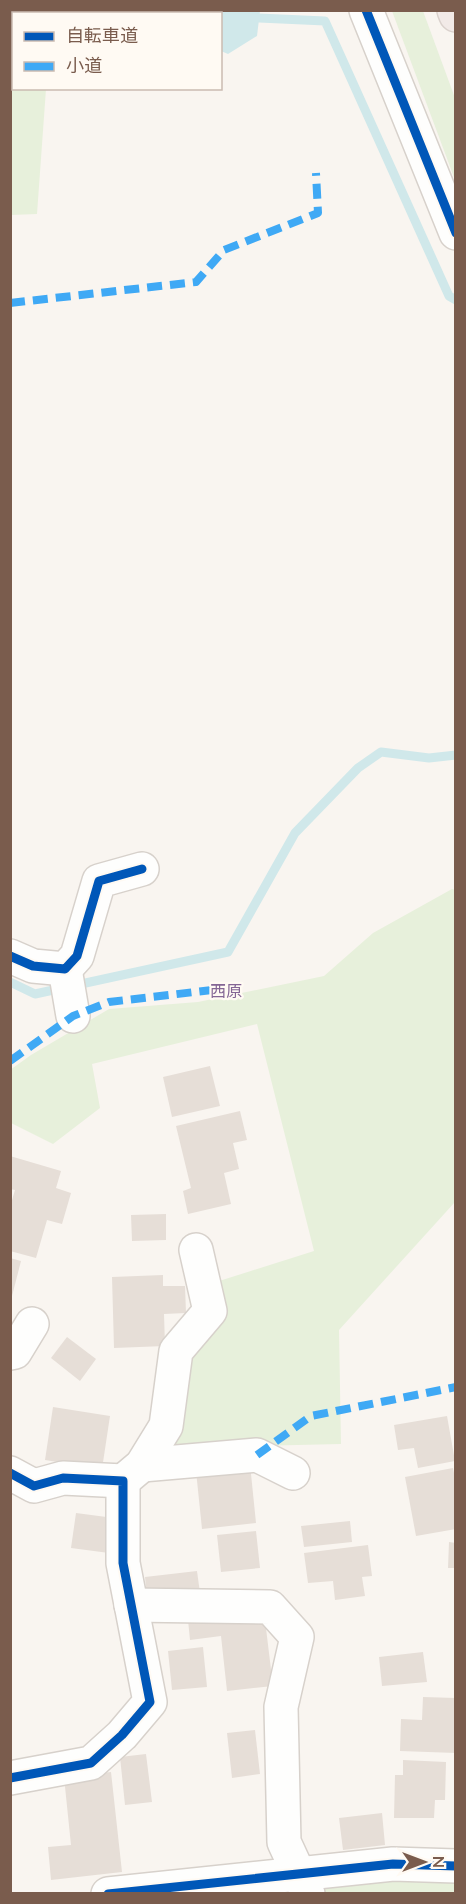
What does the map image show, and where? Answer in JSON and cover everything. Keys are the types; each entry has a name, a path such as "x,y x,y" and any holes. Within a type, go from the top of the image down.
{"street":[{"path":"366,10 456,233"},
{"path":"10,956 33,966 69,995 77,956 99,881 142,869"},
{"path":"10,1778 91,1763 122,1736 150,1702 123,1563 133,1473 166,1426 176,1351 210,1311 196,1250"},
{"path":"10,1353 15,1352 33,1324"},
{"path":"10,1473 34,1486 63,1478 133,1473 257,1455 293,1473"},
{"path":"131,1605 270,1607 297,1637 281,1707 285,1842 304,1883"},
{"path":"108,1893 304,1883 393,1864 456,1866"}],"green space":[{"path":"151,10 153,12 12,12 12,90 46,90 37,214 11,215 10,11"},
{"path":"392,11 423,11 455,98 455,180"},
{"path":"452,889 455,890 455,1202 339,1330 341,1444 175,1448 181,1356 224,1322 216,1282 314,1251 257,1024 92,1064 100,1108 53,1144 11,1123 10,1070 109,1009 198,1002 324,976 373,933"},
{"path":"455,1876 455,1893 318,1893 314,1885"}],"water":[{"path":"260,11 257,36 228,54 222,51 222,12 152,12"}],"building":[{"path":"210,1066 220,1106 172,1117 163,1077"},
{"path":"240,1111 247,1140 233,1143 239,1169 224,1173 231,1204 188,1214 183,1191 191,1188 176,1126"},
{"path":"10,1156 61,1171 56,1188 71,1193 62,1224 47,1220 36,1258 10,1251 10,1207 15,1190 10,1189"},
{"path":"166,1214 166,1240 132,1241 131,1215"},
{"path":"10,1258 21,1261 11,1300 10,1300"},
{"path":"163,1275 163,1286 185,1286 186,1313 164,1314 165,1346 114,1348 112,1277"},
{"path":"67,1337 96,1359 80,1381 51,1358"},
{"path":"53,1407 110,1416 102,1469 45,1460"},
{"path":"447,1416 455,1461 418,1468 414,1448 398,1450 394,1425"},
{"path":"250,1464 256,1523 202,1529 196,1471"},
{"path":"453,1468 456,1483 456,1529 416,1536 405,1477"},
{"path":"76,1513 114,1518 109,1553 71,1548"},
{"path":"350,1521 352,1542 304,1547 301,1526"},
{"path":"256,1531 260,1568 221,1572 217,1535"},
{"path":"449,1542 456,1543 456,1568 448,1568"},
{"path":"368,1545 372,1576 362,1577 365,1596 335,1600 333,1581 308,1583 304,1553"},
{"path":"197,1571 200,1593 147,1598 145,1577"},
{"path":"188,1620 265,1620 273,1686 227,1691 221,1636 190,1640"},
{"path":"203,1647 207,1687 172,1690 168,1651"},
{"path":"423,1652 427,1682 382,1686 379,1657"},
{"path":"423,1697 456,1698 456,1753 400,1751 401,1719 422,1720"},
{"path":"255,1730 260,1774 232,1778 227,1733"},
{"path":"146,1754 152,1802 125,1805 120,1757"},
{"path":"403,1760 446,1762 445,1800 435,1800 434,1818 394,1818 395,1775 403,1775"},
{"path":"111,1772 122,1872 51,1880 48,1847 71,1845 64,1777"},
{"path":"382,1813 385,1845 343,1850 339,1818"}],"waterway":[{"path":"259,18 325,21 449,296 456,300"},
{"path":"10,982 35,994 228,952 295,833 358,768 381,752 429,758 456,755"}],"marked path":[{"path":"10,303 196,282 224,250 318,213 316,173"},
{"path":"10,1061 73,1016 109,1002 229,988"},
{"path":"257,1455 311,1416 456,1387"}],"cycle path":[{"path":"366,10 456,233"},
{"path":"10,956 33,966 65,969 77,956 99,881 142,869"},
{"path":"10,1473 34,1486 63,1478 123,1481 123,1563 150,1702 122,1735 91,1763 10,1778"},
{"path":"108,1894 393,1864 456,1866"}],"district":[{"name":"西原","path":"226,990"}]}
